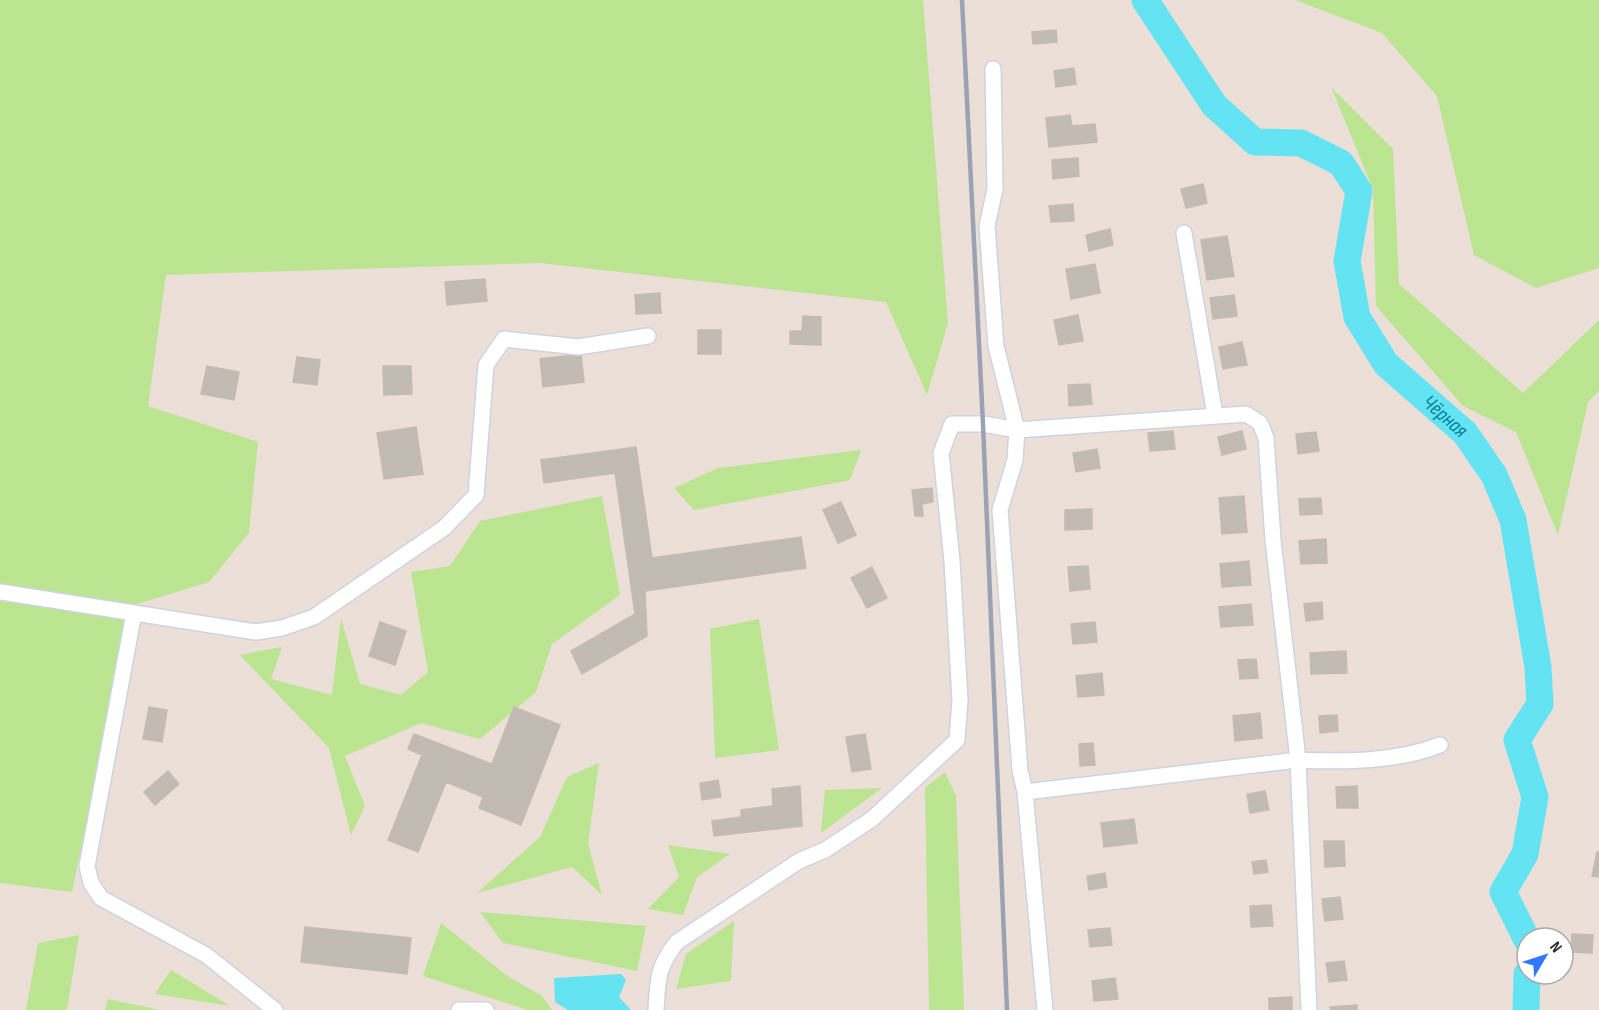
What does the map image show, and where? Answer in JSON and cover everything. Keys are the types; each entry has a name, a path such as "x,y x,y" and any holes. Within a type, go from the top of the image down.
{"street":[{"path":"993,69 995,189 987,226 996,346 1017,430 1015,460 1000,510 1020,770 1045,1010"},
{"path":"1184,233 1215,415"},
{"path":"0,592 256,632 282,628 315,617 444,528 477,495 486,365 504,339 578,347 648,336"},
{"path":"657,1010 658,975 663,960 677,942 799,861 825,849 872,819 957,740 960,700 952,561 941,453 952,424 983,424 1017,430 1246,414 1260,423 1266,438 1273,540 1298,760 1309,1010"},
{"path":"134,613 87,866 91,883 101,898 206,955 275,1010"},
{"path":"1024,792 1298,760 1337,762 1415,755 1440,745"},
{"path":"459,1010 486,1010"}],"green space":[{"path":"0,0 923,0 948,323 927,395 886,302 540,263 166,275 148,406 258,442 249,533 209,582 131,606 72,892 0,883"},
{"path":"1295,0 1599,0 1599,268 1536,288 1474,255 1437,96 1382,33"},
{"path":"1331,87 1393,149 1399,284 1523,393 1599,320 1599,391 1588,402 1558,535 1516,432 1463,406 1376,306 1373,189"},
{"path":"861,450 850,480 694,510 674,488 718,468"},
{"path":"602,496 620,595 552,644 536,692 480,739 421,723 345,756 365,806 351,835 329,748 240,655 282,647 271,679 332,695 341,618 360,684 401,695 428,672 411,572 450,566 480,521"},
{"path":"759,619 779,750 715,758 710,629"},
{"path":"599,763 588,844 602,895 572,867 477,893 540,837 567,777"},
{"path":"945,772 956,796 964,1010 929,1010 925,788"},
{"path":"882,788 821,833 825,790"},
{"path":"668,845 730,854 697,877 683,915 648,909 679,877"},
{"path":"480,912 646,926 637,971 503,943"},
{"path":"734,921 731,981 676,989 686,954"},
{"path":"441,923 506,975 542,996 552,1010 528,1010 423,976"},
{"path":"79,935 67,1010 26,1010 38,943"},
{"path":"171,970 230,1006 155,994"},
{"path":"108,999 160,1010 105,1010"}],"water":[{"path":"621,974 626,980 619,997 631,1010 568,1010 555,1002 554,978"}],"building":[{"path":"1056,30 1057,42 1033,44 1032,32"},
{"path":"1074,68 1076,84 1056,87 1054,71"},
{"path":"1070,115 1072,126 1095,124 1097,142 1049,147 1046,118"},
{"path":"1078,158 1079,176 1053,179 1052,160"},
{"path":"1203,184 1207,203 1186,208 1181,189"},
{"path":"1073,204 1074,221 1051,222 1049,206"},
{"path":"1110,229 1113,245 1089,251 1086,235"},
{"path":"1227,236 1234,276 1207,280 1201,240"},
{"path":"1095,264 1100,293 1071,299 1066,269"},
{"path":"485,279 487,301 447,305 445,282"},
{"path":"660,293 661,313 636,314 635,295"},
{"path":"1234,295 1237,316 1213,319 1210,298"},
{"path":"1078,315 1083,341 1059,345 1054,320"},
{"path":"803,316 821,317 821,345 790,344 790,331 802,331"},
{"path":"698,330 721,330 721,354 698,354"},
{"path":"1242,342 1247,365 1223,369 1219,347"},
{"path":"581,354 584,382 543,387 540,359"},
{"path":"297,357 320,360 317,385 293,382"},
{"path":"207,366 239,372 234,400 201,394"},
{"path":"383,366 411,366 412,394 384,395"},
{"path":"1090,384 1092,404 1069,406 1068,385"},
{"path":"416,427 423,474 384,479 377,433"},
{"path":"1173,431 1175,449 1150,451 1148,433"},
{"path":"1242,431 1246,449 1222,455 1218,437"},
{"path":"1316,432 1319,451 1298,454 1296,434"},
{"path":"636,447 652,558 801,537 806,568 645,591 647,636 582,674 571,651 635,614 615,473 544,483 541,460"},
{"path":"1097,449 1100,468 1076,472 1073,453"},
{"path":"932,488 933,502 922,504 923,516 915,516 912,490"},
{"path":"1244,496 1247,532 1222,534 1219,498"},
{"path":"1321,498 1322,514 1300,515 1299,499"},
{"path":"841,502 856,535 838,543 823,510"},
{"path":"1092,509 1092,529 1065,530 1065,510"},
{"path":"1326,539 1327,563 1301,564 1299,541"},
{"path":"1249,561 1251,585 1222,587 1220,564"},
{"path":"1088,566 1090,589 1070,591 1068,567"},
{"path":"872,567 887,598 867,608 851,578"},
{"path":"1322,602 1323,619 1306,621 1304,604"},
{"path":"1251,604 1253,625 1221,627 1219,607"},
{"path":"380,622 406,631 395,665 369,656"},
{"path":"1095,622 1097,642 1073,644 1071,624"},
{"path":"1346,651 1347,673 1311,674 1310,653"},
{"path":"1256,659 1258,678 1240,679 1238,660"},
{"path":"1102,673 1104,695 1078,697 1076,676"},
{"path":"149,707 167,710 162,742 143,739"},
{"path":"514,707 560,725 521,825 479,808 483,797 446,782 418,852 388,840 422,755 408,749 414,734 492,764"},
{"path":"1260,713 1262,738 1235,741 1233,716"},
{"path":"1337,715 1338,731 1320,733 1319,716"},
{"path":"865,734 871,769 852,772 846,737"},
{"path":"1093,743 1095,765 1080,766 1079,744"},
{"path":"168,771 179,784 155,805 144,792"},
{"path":"718,780 721,797 702,800 700,783"},
{"path":"800,786 802,826 714,836 712,821 741,817 741,810 773,806 772,789"},
{"path":"1357,786 1358,808 1337,808 1336,787"},
{"path":"1265,791 1269,810 1250,813 1247,794"},
{"path":"1134,819 1137,843 1104,847 1101,823"},
{"path":"1324,841 1344,841 1345,866 1325,867"},
{"path":"1597,852 1599,852 1599,877 1592,876"},
{"path":"1266,860 1268,872 1254,874 1252,862"},
{"path":"1105,873 1107,887 1089,890 1087,876"},
{"path":"1340,897 1343,919 1325,921 1322,899"},
{"path":"1271,905 1273,926 1251,927 1250,906"},
{"path":"305,927 411,938 407,974 301,962"},
{"path":"1110,928 1112,945 1090,947 1088,930"},
{"path":"1575,934 1593,935 1592,953 1575,952"},
{"path":"1344,961 1347,980 1329,982 1326,963"},
{"path":"1115,978 1118,999 1094,1001 1092,981"},
{"path":"1292,997 1292,1010 1269,1010 1269,998"},
{"path":"1357,1005 1357,1010 1331,1010 1330,1007"}],"waterway":[{"name":"Чёрная","path":"1145,0 1214,105 1255,142 1301,143 1341,163 1359,191 1347,261 1357,317 1386,364 1465,433 1494,475 1513,520 1538,667 1540,704 1517,740 1535,797 1525,854 1503,892 1520,926"},
{"name":"Чёрная","path":"1526,1010 1527,986"}],"railway":[{"path":"962,0 983,424 1007,1010"}]}
